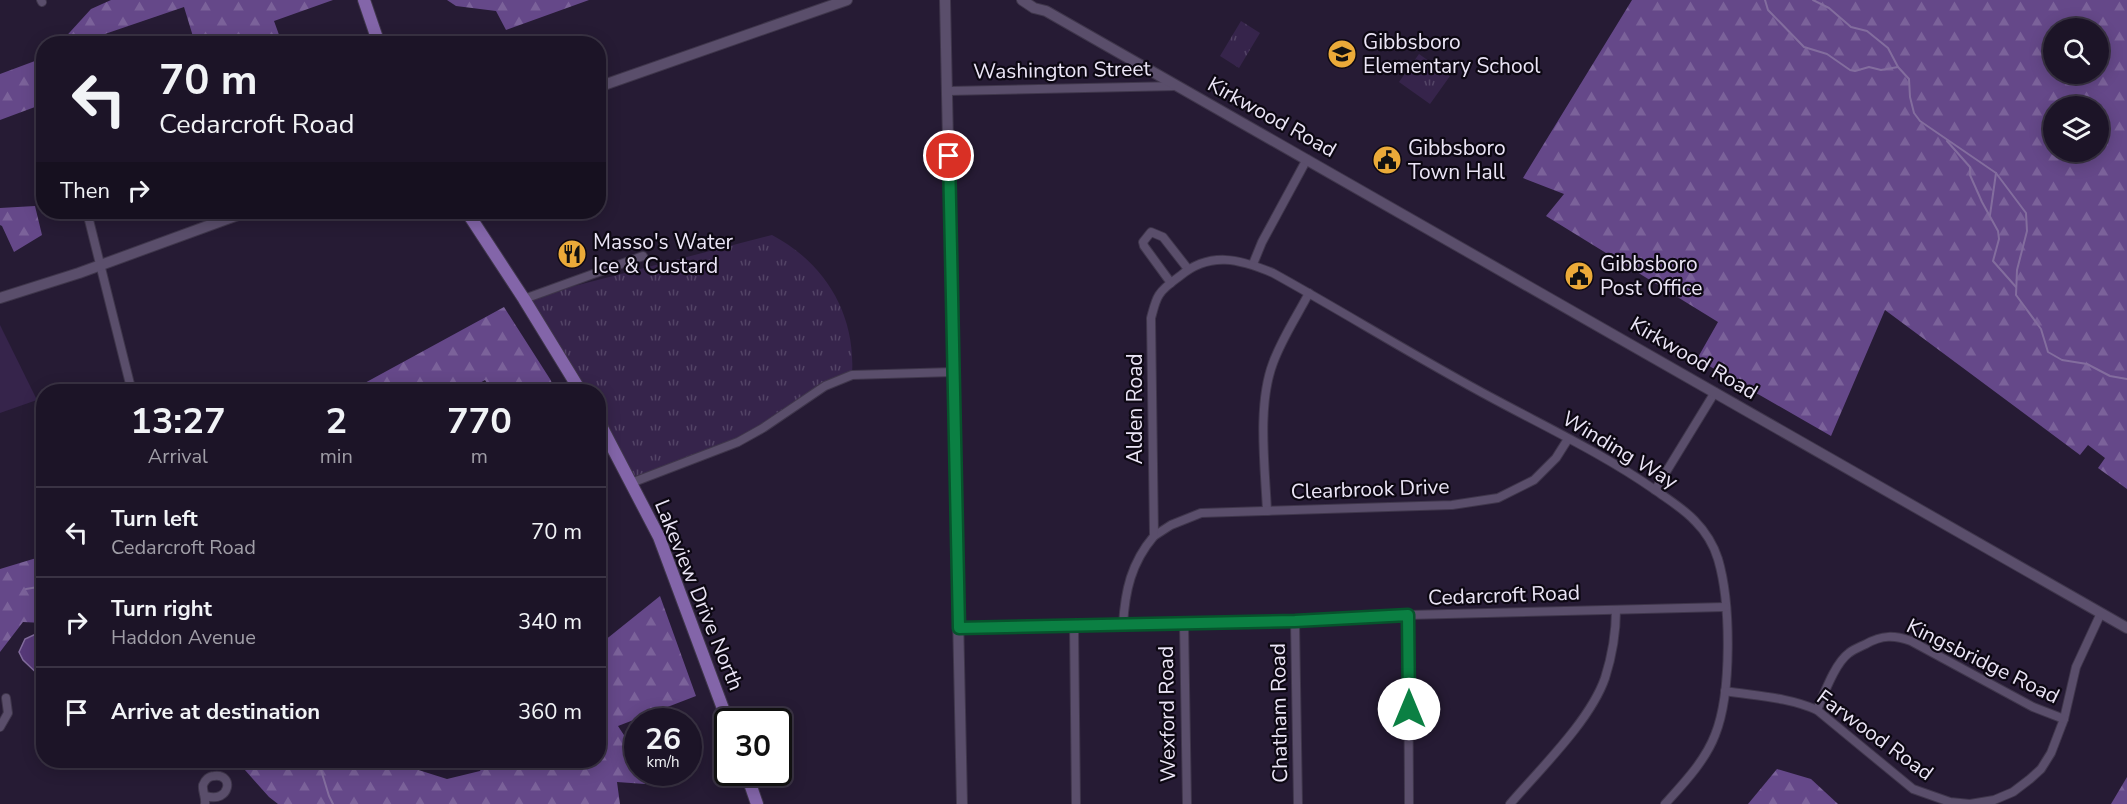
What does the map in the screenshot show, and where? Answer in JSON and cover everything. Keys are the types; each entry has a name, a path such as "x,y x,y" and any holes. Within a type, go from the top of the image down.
{"main road":[{"path":"364,0 376,36"},
{"path":"471,219 577,384"},
{"name":"Lakeview Drive North","path":"606,435 659,537 723,708"},
{"path":"751,786 757,804"}],"street":[{"path":"606,84 847,0"},
{"path":"945,0 962,804"},
{"name":"Kirkwood Road","path":"1022,0 1034,8 1046,5 1178,86 2127,628"},
{"name":"Washington Street","path":"948,91 1178,86"},
{"path":"1253,264 1262,242 1307,159"},
{"path":"89,219 130,384"},
{"path":"0,298 226,219"},
{"path":"1171,283 1144,246 1143,242 1151,232 1163,237 1188,269"},
{"path":"524,299 643,256"},
{"name":"Alden Road","path":"1154,536 1151,318 1159,295 1188,269 1210,260 1236,259 1253,264"},
{"name":"Winding Way","path":"1253,264 1629,472 1695,521 1709,539 1718,558 1723,580 1727,649 1725,691 1721,715 1708,750 1697,767 1665,804"},
{"path":"1266,511 1264,395 1272,364 1309,293"},
{"path":"631,483 738,442 825,386 852,375 953,372"},
{"path":"1655,490 1715,392"},
{"name":"Clearbrook Drive","path":"1154,536 1171,525 1201,513 1452,505 1498,498 1534,480 1556,458 1568,439"},
{"path":"1123,625 1128,581 1138,557 1154,536"},
{"name":"Cedarcroft Road","path":"959,628 1295,621 1408,615 1725,607"},
{"path":"1510,804 1564,742 1605,679 1616,630 1616,610"},
{"name":"Farwood Road","path":"1725,691 1786,700 1817,710 1913,789 1950,802 1970,804 1995,802 2013,792 2041,769 2056,744 2076,667 2101,613"},
{"path":"1408,615 1409,804"},
{"name":"Chatham Road","path":"1295,621 1298,804"},
{"name":"Wexford Road","path":"1184,624 1187,804"},
{"path":"1074,625 1076,804"},
{"name":"Kingsbridge Road","path":"1817,710 1836,669 1847,654 1873,640 1886,636 1897,636 1911,641 2033,707 2064,719"},
{"path":"0,726 8,713 6,698"}],"green space":[{"path":"111,0 333,0 274,21 279,36 193,36 184,7 99,36 66,36 91,9"},
{"path":"447,0 589,0 506,30 496,11 456,6"},
{"path":"1632,0 2127,0 2127,489 2098,468 2105,458 2088,445 2080,455 1885,310 1831,436 1697,359 1718,322 1546,216 1564,194 1523,178"},
{"path":"1241,21 1260,33 1239,68 1220,56"},
{"path":"1419,54 1450,76 1430,104 1399,82"},
{"path":"36,61 36,107 0,120 0,74"},
{"path":"35,206 36,219 38,219 42,235 14,252 0,225 0,208"},
{"path":"772,235 807,260 822,276 833,293 849,331 852,375 825,386 763,428 631,483 606,438 606,384 574,384 524,299"},
{"path":"504,307 552,384 488,384 485,380 478,384 363,384"},
{"path":"0,325 36,400 0,413"},
{"path":"36,558 36,623 23,622 0,652 0,569"},
{"path":"660,596 696,696 665,708 624,708 624,724 618,726 624,735 624,782 617,782 620,804 278,804 243,768 412,768 447,779 480,771 482,768 606,768 606,639"},
{"path":"1777,769 1811,779 1838,804 1748,804"},
{"path":"2127,777 2127,804 2111,804"}],"shaded area":[{"path":"36,634 36,672 23,660 19,652 25,639"}],"waterway":[{"path":"1765,0 1768,10 1804,47 1827,54 1850,70 1869,67 1881,70 1898,67"},
{"path":"1813,0 1829,8 1851,27 1867,31 1888,48 1898,67 1909,79 1914,113 1920,121 1996,173 2026,213 2027,231 2017,270 2016,295 2041,329 2048,352 2062,360 2087,364 2110,376 2127,379"},
{"path":"1947,141 1970,167 1970,175 1998,231 1999,239 1993,261 2016,287"},
{"path":"1990,215 1996,173"},
{"path":"26,589 36,587"},
{"path":"320,768 333,804"}],"place":[{"name":"Gibbsboro Elementary School","path":"1342,54"},
{"name":"Gibbsboro Town Hall","path":"1387,160"},
{"name":"Masso's Water Ice & Custard","path":"572,254"},
{"name":"Gibbsboro Post Office","path":"1579,276"}],"route":[{"path":"949,156 959,628 1295,621 1408,615 1409,709"}]}
